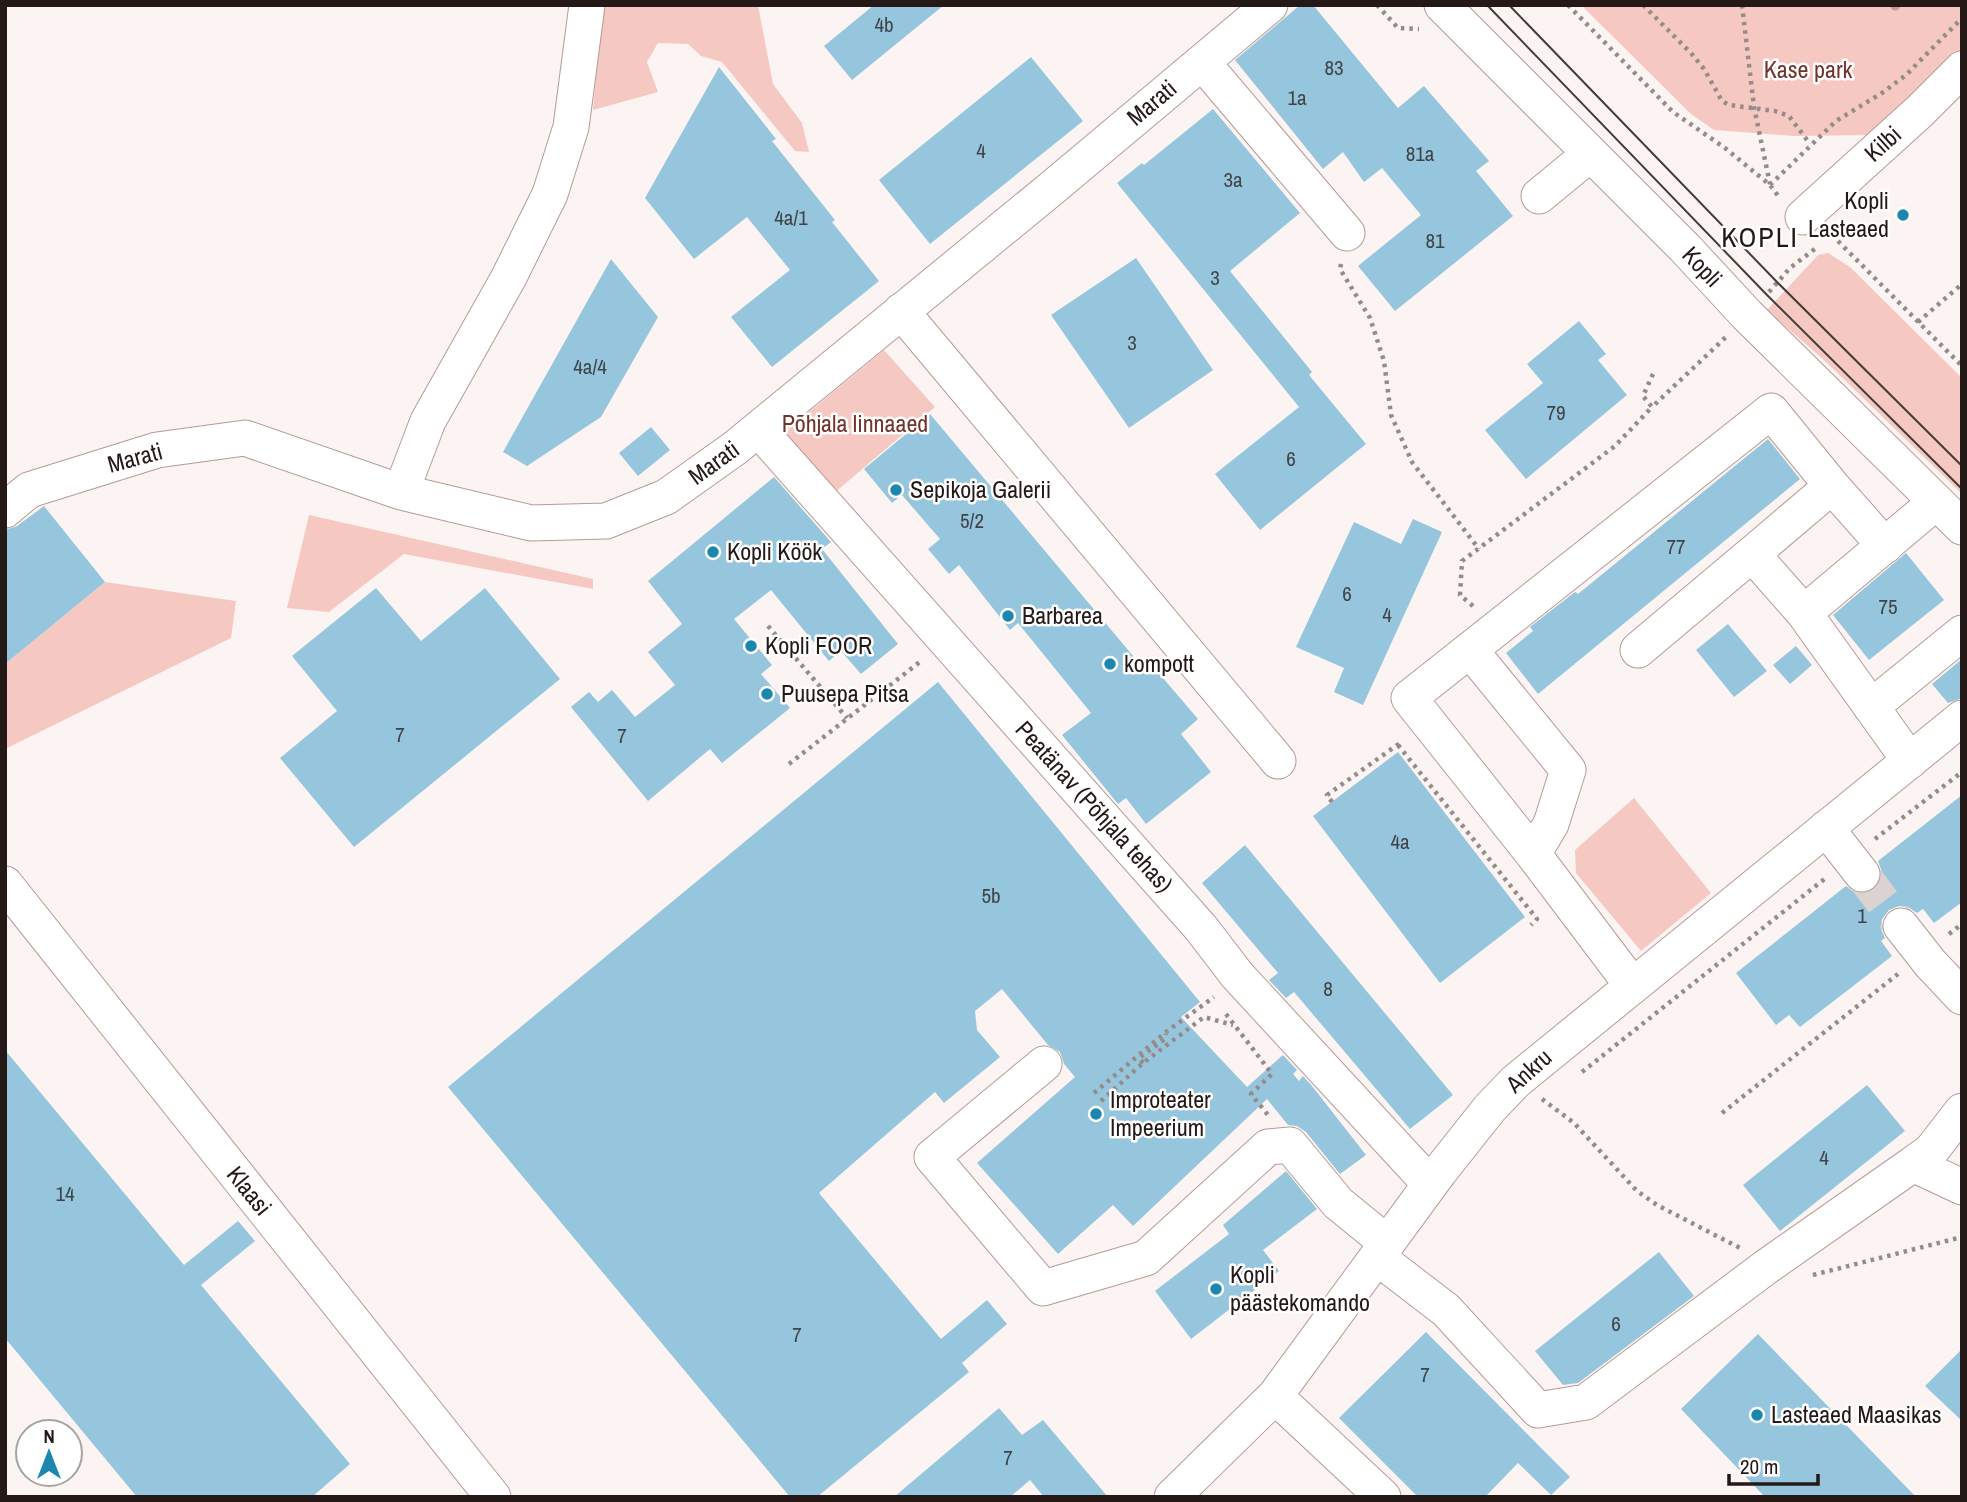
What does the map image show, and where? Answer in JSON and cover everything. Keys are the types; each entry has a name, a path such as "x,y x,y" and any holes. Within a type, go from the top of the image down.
{"street":[{"path":"401,492 428,421 509,277 550,194 571,128 587,5"},
{"name":"Marati","path":"17,500 157,450 245,438 401,492 531,523 606,521 666,497 758,429 1270,5"},
{"name":"Kopli","path":"1442,5 1685,248 1747,315 1962,527"},
{"path":"1202,62 1347,233"},
{"name":"Kilbi","path":"1803,217 1920,111 1962,69"},
{"path":"1539,196 1590,154"},
{"path":"901,311 1278,761"},
{"path":"1632,985 1533,854 1409,698 1770,411 1885,546"},
{"name":"Peatänav (Põhjala tehas)","path":"758,429 1201,928 1237,975 1430,1184"},
{"path":"1638,650 1832,486"},
{"path":"1804,613 1936,502"},
{"path":"1752,554 1804,613 1910,761"},
{"path":"1871,707 1962,633"},
{"path":"1470,650 1568,771 1552,824 1533,854"},
{"name":"Ankru","path":"1172,1497 1275,1396 1430,1184 1490,1108 1516,1081 1962,718"},
{"path":"1826,828 1856,866"},
{"name":"Klaasi","path":"5,884 493,1497"},
{"path":"1902,926 1962,997"},
{"path":"1044,1064 932,1157 1044,1289 1146,1258 1268,1147 1290,1145 1338,1203 1382,1250 1446,1310 1538,1410 1586,1402 1766,1267 1931,1151 1962,1111"},
{"path":"1913,1164 1962,1187"},
{"path":"1275,1396 1383,1497"}],"path":[{"path":"1568,5 1673,112 1770,184 1779,197 1803,217"},
{"path":"1643,5 1691,53 1704,69 1722,101 1729,105 1754,107 1789,116 1810,144"},
{"path":"1742,5 1754,107 1770,184"},
{"path":"1770,184 1836,121 1906,75 1962,18"},
{"path":"1347,233 1340,269 1370,318 1384,361 1391,415 1412,462 1479,549"},
{"path":"1767,295 1790,268 1833,236 1962,366"},
{"path":"1918,322 1962,284"},
{"path":"1497,628 1460,595 1462,561 1615,446 1732,331"},
{"path":"1652,407 1643,396 1653,374"},
{"path":"768,626 847,718"},
{"path":"789,764 947,641"},
{"path":"1332,802 1327,795 1429,722"},
{"path":"1398,745 1537,919 1531,925"},
{"path":"1581,1074 1856,866 1962,772"},
{"path":"1722,1113 1962,924"},
{"path":"1094,1093 1166,1032 1214,998"},
{"path":"1101,1101 1143,1063 1204,1017 1235,1026"},
{"path":"1229,1018 1272,1074 1251,1094 1268,1114 1275,1147"},
{"path":"1143,1063 1139,1058 1165,1039 1166,1032"},
{"path":"1537,1107 1552,1096"},
{"path":"1545,1102 1574,1123 1637,1191 1657,1205 1745,1251 1766,1267"},
{"path":"1809,1276 1962,1237"}],"green space":[{"path":"602,5 758,5 773,84 802,123 809,152 795,151 722,62 701,56 688,44 658,43 647,62 658,92 593,110"},
{"name":"Kase park","path":"1581,5 1962,5 1962,55 1869,135 1794,136 1714,130 1691,114"},
{"path":"1828,253 1850,267 1962,378 1962,494 1825,361 1767,310 1818,255"},
{"name":"Põhjala linnaaed","path":"884,350 935,407 833,494 780,436"},
{"path":"309,515 593,579 593,589 404,554 329,612 287,608"},
{"path":"105,582 236,601 231,638 5,749 5,664"},
{"path":"1634,798 1711,893 1641,951 1576,873 1575,850"}],"building":[{"path":"874,5 944,5 852,80 824,46"},
{"path":"1300,5 1313,5 1398,108 1424,86 1489,161 1476,171 1513,216 1395,311 1358,266 1421,215 1382,168 1364,182 1343,152 1323,169 1235,60"},
{"path":"1031,57 1083,121 930,244 879,180"},
{"path":"719,67 776,139 772,141 879,281 772,367 731,317 790,270 747,217 694,259 645,198"},
{"path":"1213,109 1300,213 1230,271 1312,372 1309,375 1366,444 1260,530 1215,474 1299,407 1117,183 1142,163 1144,165"},
{"path":"1136,258 1213,370 1129,428 1051,315"},
{"path":"611,259 658,317 601,417 527,466 503,452"},
{"path":"1579,321 1606,354 1598,360 1627,395 1526,479 1485,430 1543,383 1527,364"},
{"path":"930,414 1144,669 1151,664 1198,719 1181,734 1211,772 1146,824 1126,798 1118,804 1062,735 1091,713 1018,623 1010,630 959,565 949,574 928,549 940,539 902,495 892,503 864,469"},
{"path":"651,427 670,450 638,476 619,453"},
{"path":"1768,439 1800,479 1538,694 1506,653 1533,631 1530,627 1575,592 1578,594"},
{"path":"774,477 831,542 822,549 898,644 861,674 841,651 829,661 771,590 734,619 772,665 761,674 790,708 722,763 710,749 648,801 571,707 589,692 598,702 612,690 635,717 675,685 648,652 682,624 648,581"},
{"path":"44,506 105,582 5,664 5,530 17,526"},
{"path":"1413,519 1442,532 1363,705 1334,692 1344,668 1296,647 1354,522 1401,544"},
{"path":"1906,553 1944,600 1869,660 1833,615"},
{"path":"376,588 421,641 485,588 560,679 354,847 280,758 337,711 292,656"},
{"path":"1728,624 1767,671 1734,697 1696,650"},
{"path":"1796,646 1812,665 1790,684 1773,665"},
{"path":"1962,659 1962,698 1948,703 1932,684"},
{"path":"938,682 1200,1002 1181,1017 1247,1087 1283,1055 1297,1070 1293,1074 1299,1081 1303,1076 1366,1155 1340,1174 1306,1132 1297,1126 1288,1125 1267,1099 1133,1226 1113,1205 1058,1254 977,1163 1075,1077 1064,1064 1060,1052 1048,1045 1002,989 975,1011 977,1030 1000,1057 944,1103 935,1092 819,1193 941,1339 987,1300 1007,1324 962,1363 969,1372 817,1497 790,1497 448,1087"},
{"path":"1398,752 1525,917 1440,983 1313,816"},
{"path":"1962,795 1962,902 1934,923 1923,909 1917,913 1908,907 1899,906 1889,910 1882,919 1881,929 1885,938 1881,941 1892,956 1800,1027 1789,1015 1776,1025 1736,973 1846,886 1854,892 1864,894 1875,889 1882,872 1878,861"},
{"path":"1245,845 1453,1095 1410,1129 1294,992 1286,998 1269,980 1278,973 1202,883"},
{"path":"5,1050 184,1265 238,1221 255,1241 201,1285 350,1464 312,1497 137,1497 84,1433 84,1418 71,1418 5,1338"},
{"path":"1867,1085 1905,1131 1780,1231 1743,1185"},
{"path":"1286,1171 1317,1209 1263,1250 1279,1271 1191,1339 1155,1291 1229,1234 1223,1225"},
{"path":"1659,1252 1694,1296 1578,1383 1563,1385 1535,1351"},
{"path":"1426,1332 1570,1477 1551,1495 1518,1463 1485,1497 1418,1497 1339,1418"},
{"path":"1758,1334 1916,1497 1765,1497 1681,1409"},
{"path":"1962,1349 1962,1421 1925,1386"},
{"path":"999,1408 1022,1435 1043,1420 1108,1497 1044,1497 1030,1480 1010,1497 894,1497"}],"tunnel":[{"path":"1862,874 1901,926"}],"tram line":[{"path":"1487,5 1767,295 1962,489"},
{"path":"1509,5 1777,282 1962,466"}],"place":[{"name":"Kopli Lasteaed","path":"1903,215"},
{"name":"Sepikoja Galerii","path":"896,490"},
{"name":"Kopli Köök","path":"713,552"},
{"name":"Barbarea","path":"1008,616"},
{"name":"Kopli FOOR","path":"751,646"},
{"name":"kompott","path":"1110,664"},
{"name":"Puusepa Pitsa","path":"767,694"},
{"name":"Improteater Impeerium","path":"1096,1114"},
{"name":"Kopli päästekomando","path":"1216,1289"},
{"name":"Lasteaed Maasikas","path":"1757,1415"}],"district":[{"name":"KOPLI","path":"1760,237"}]}
